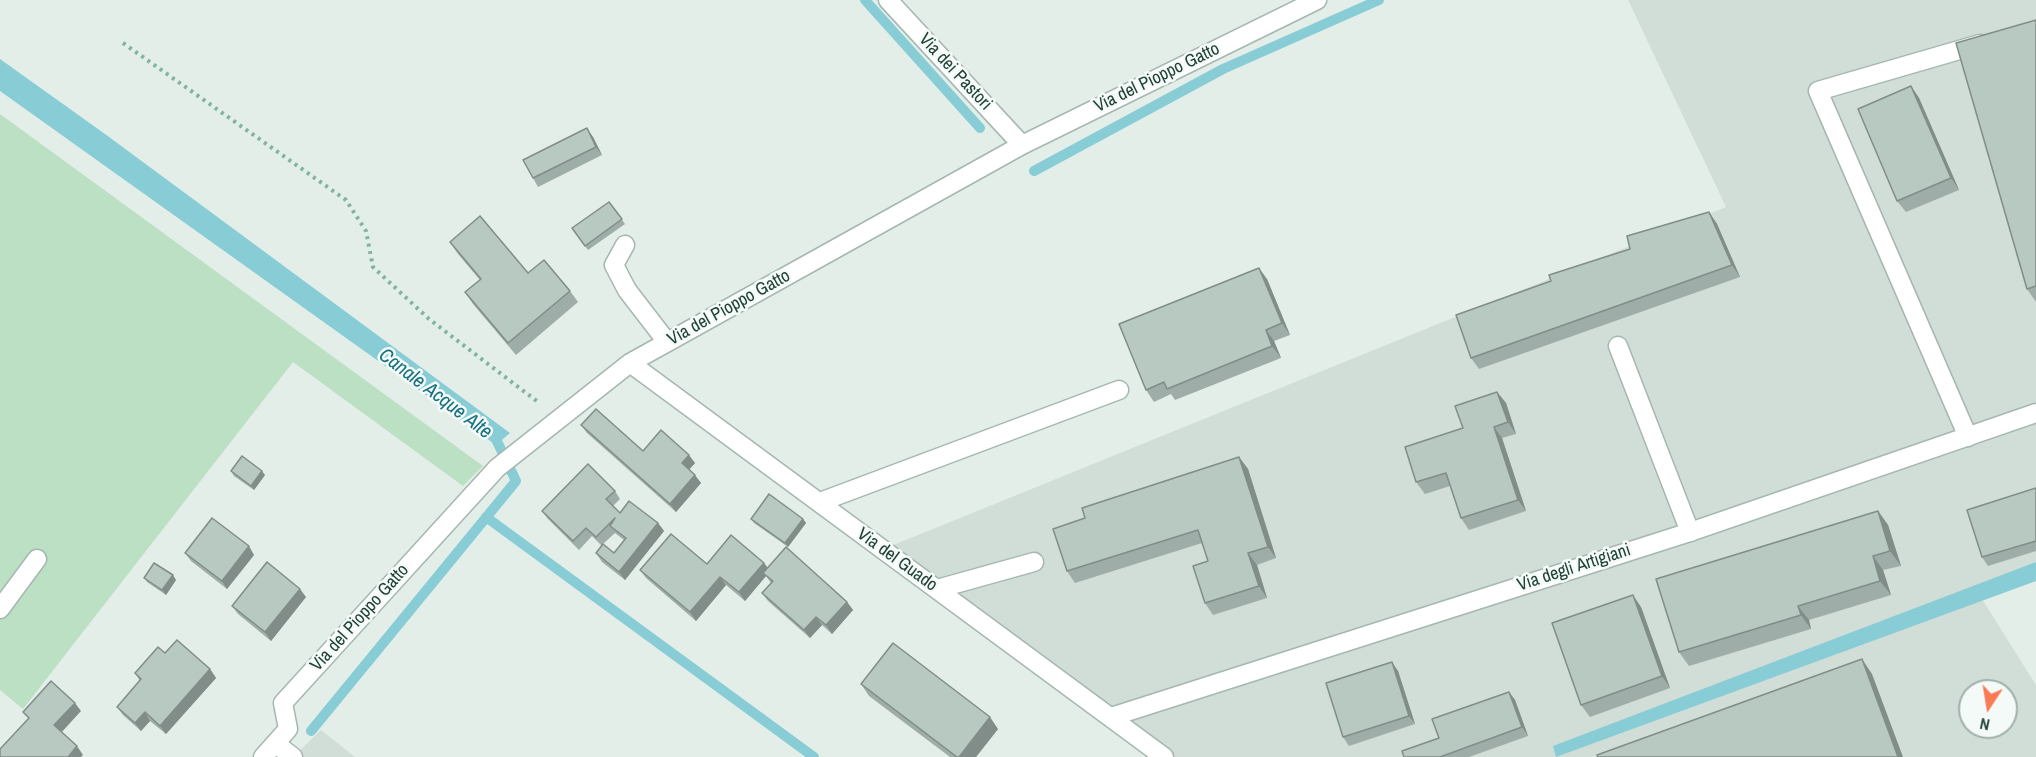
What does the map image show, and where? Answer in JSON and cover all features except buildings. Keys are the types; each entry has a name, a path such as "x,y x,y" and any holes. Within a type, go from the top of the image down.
{"street":[{"name":"Via dei Pastori","path":"888,0 1022,145"},
{"name":"Via del Pioppo Gatto","path":"263,757 288,729 283,703 496,468 630,363 1022,145 1317,0"},
{"path":"1968,436 1818,91 2002,37"},
{"path":"625,246 614,265 627,290 668,342"},
{"path":"1618,346 1690,532"},
{"name":"Via del Guado","path":"630,363 1164,757"},
{"path":"820,502 1119,390"},
{"name":"Via degli Artigiani","path":"1111,717 1690,532 2036,413"},
{"path":"0,609 37,559"},
{"path":"937,589 1034,562"},
{"path":"276,744 294,757"}],"path":[{"path":"123,43 346,200 366,231 373,267 429,319 560,418"}],"shaded area":[{"path":"1628,0 2036,0 2036,568 1977,591 2036,685 2036,757 1174,757 891,546 1726,207"},
{"path":"321,730 355,757 293,757"}],"green space":[{"path":"0,114 483,466 463,486 293,362 23,709 0,690"}],"water":[{"path":"0,59 510,433 496,445 0,91"},
{"path":"2036,562 2036,581 1556,757 1553,746"}],"waterway":[{"path":"865,0 980,128"},
{"path":"1034,171 1223,69 1379,0"},
{"path":"311,731 516,481 494,435"},
{"name":"Canale Acque Alte","path":"486,517 814,757"}]}
